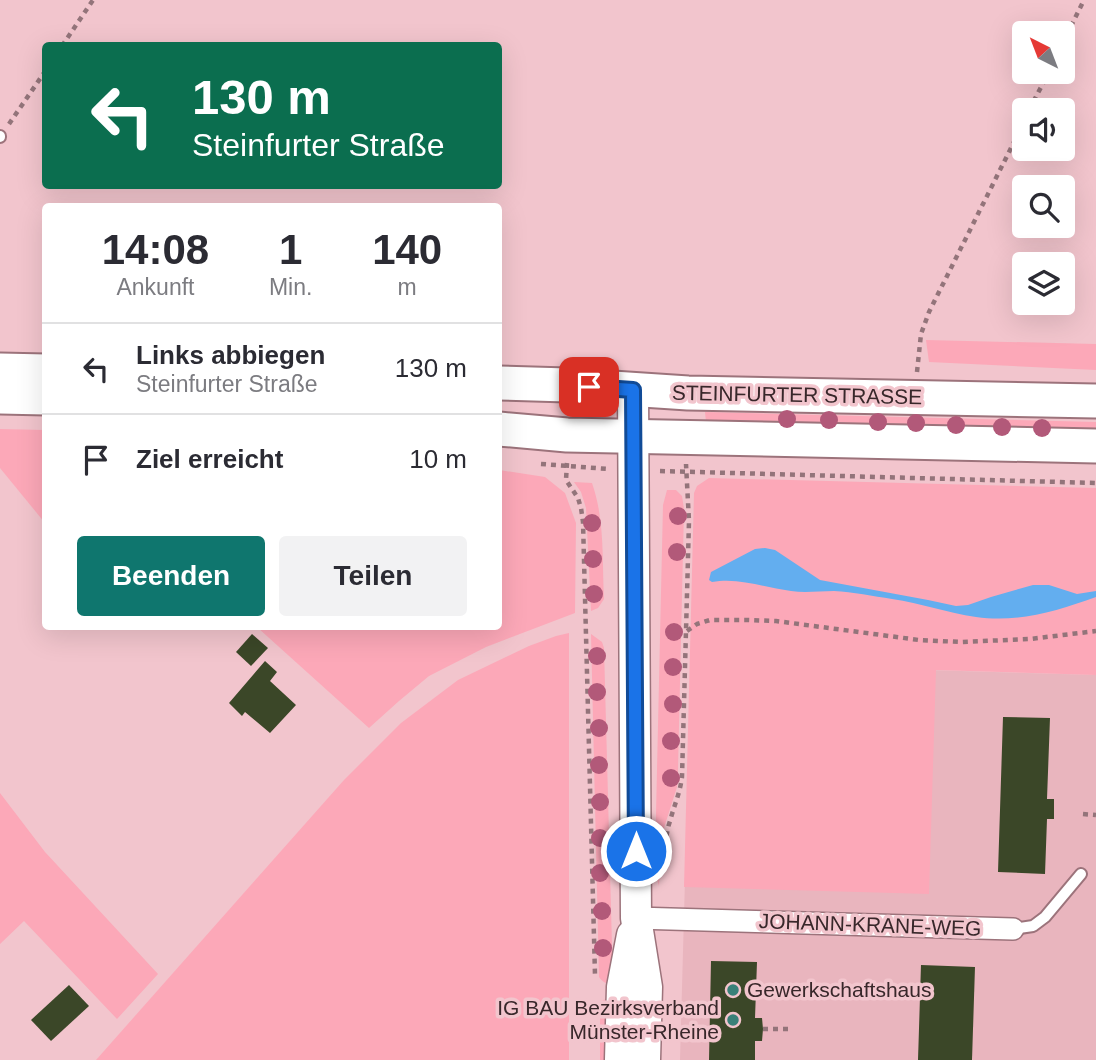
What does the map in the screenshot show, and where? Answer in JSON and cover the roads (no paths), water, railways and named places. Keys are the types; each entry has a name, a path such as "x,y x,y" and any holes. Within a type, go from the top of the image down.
{"main road":[{"path":"0,370 42,372"},
{"name":"STEINFURTER STRASSE","path":"502,383 701,393 1096,401"},
{"path":"633,390 636,918 647,987 645,1060"},
{"path":"0,397 42,398"},
{"name":"STEINFURTER STRASSE","path":"502,429 567,435 1096,446"},
{"path":"620,1060 621,987 636,918"}],"street":[{"name":"JOHANN-KRANE-WEG","path":"636,918 1013,929"}],"lane":[{"name":"JOHANN-KRANE-WEG","path":"1013,929 1032,926 1045,917 1081,874"}],"water":[{"path":"755,549 775,550 820,580 956,606 968,605 1033,585 1049,585 1077,594 1096,591 1096,597 1037,614 992,618 856,593 796,592 742,582 709,580 711,572"}],"place":[{"name":"Gewerkschaftshaus","path":"733,990"},
{"name":"IG BAU Bezirksverband Münster-Rheine","path":"733,1020"}]}
